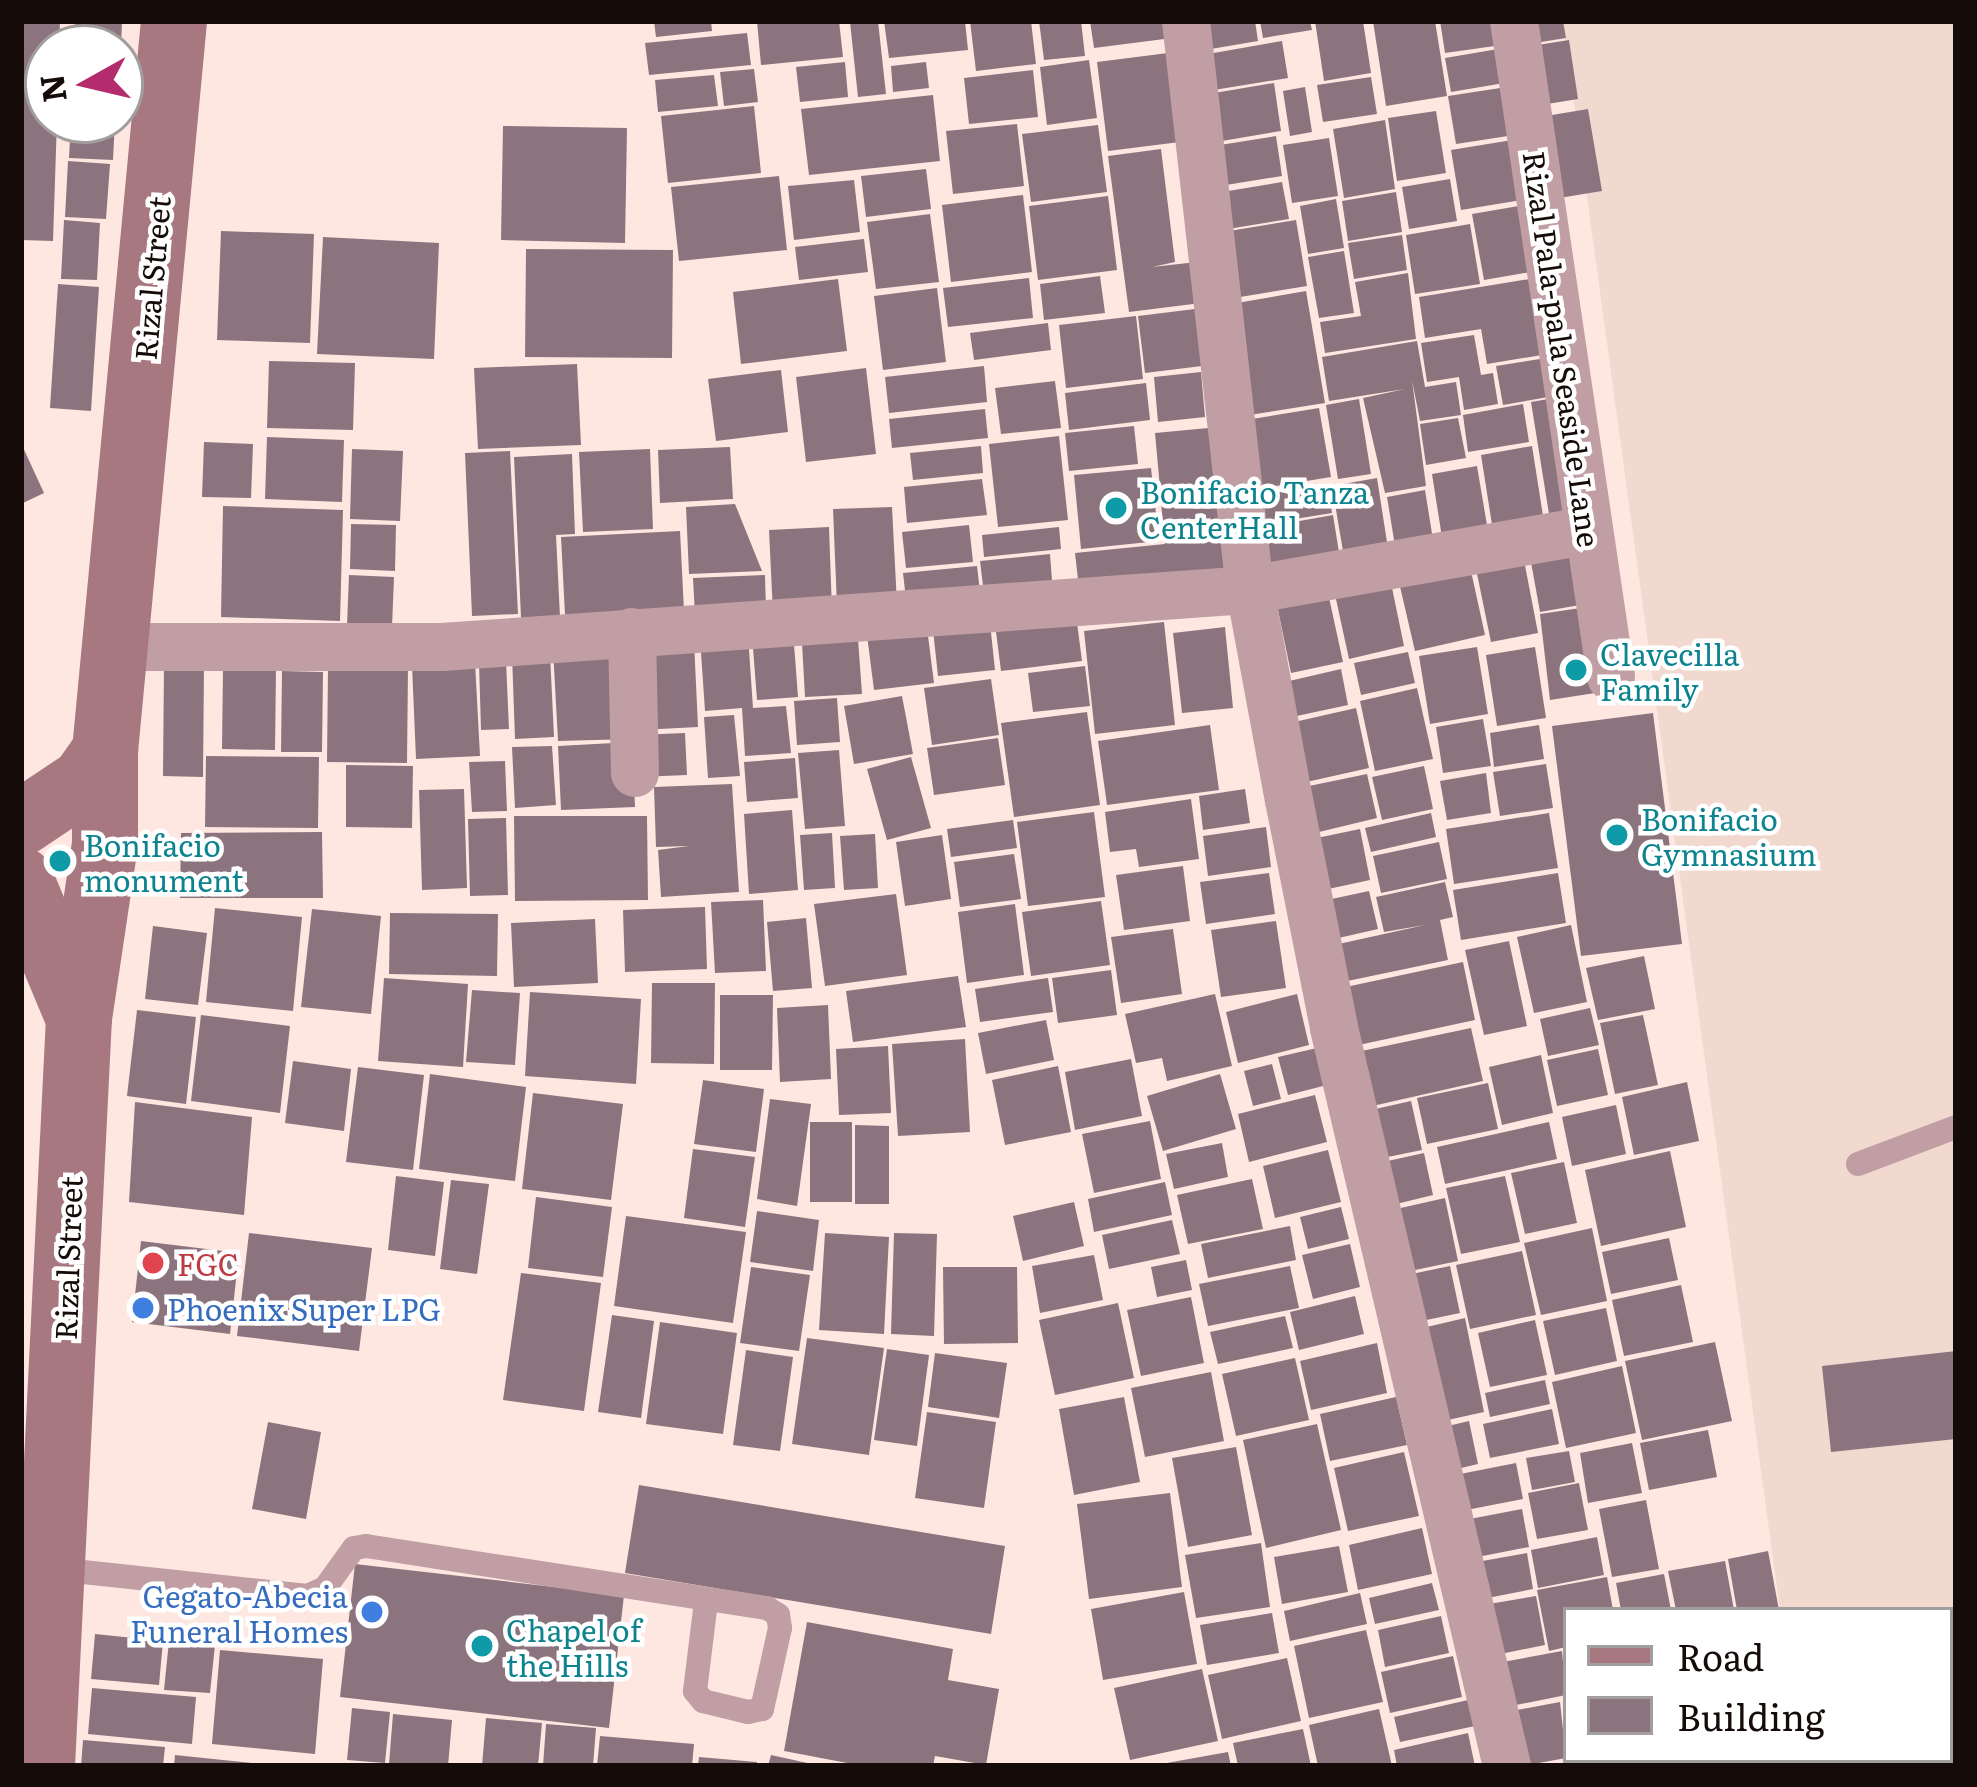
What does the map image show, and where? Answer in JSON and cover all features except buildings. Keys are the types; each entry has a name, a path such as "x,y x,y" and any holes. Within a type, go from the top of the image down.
{"main road":[{"name":"Rizal Street","path":"42,1766 55,1569 50,1025 105,843 106,751 174,21"},
{"path":"21,823 84,781 106,751"},
{"path":"21,880 50,1025"}],"street":[{"path":"1186,21 1250,590 1334,1028 1507,1766"},
{"name":"Rizal Pala-pala Seaside Lane","path":"1514,21 1611,676"},
{"path":"118,647 442,647 1250,590 1589,530"},
{"path":"632,632 635,773"}],"lane":[{"path":"1858,1164 1956,1127"},
{"path":"55,1569 308,1596 326,1588 354,1547 366,1546 767,1608 778,1616 780,1628 762,1708 748,1712 703,1701 695,1691 706,1602"}],"shaded area":[{"path":"1563,21 1956,21 1956,1766 1801,1766 1953,1763 1953,1607 1780,1607"}],"green space":[{"path":"1953,1634 1956,1766 1801,1766 1953,1763"}],"place":[{"name":"Bonifacio Tanza CenterHall","path":"1116,508"},
{"name":"Clavecilla Family","path":"1576,670"},
{"name":"Bonifacio Gymnasium","path":"1617,835"},
{"name":"Bonifacio monument","path":"60,861"},
{"name":"FGC","path":"153,1263"},
{"name":"Phoenix Super LPG","path":"143,1308"},
{"name":"Gegato-Abecia Funeral Homes","path":"372,1612"},
{"name":"Chapel of the Hills","path":"482,1646"}]}
